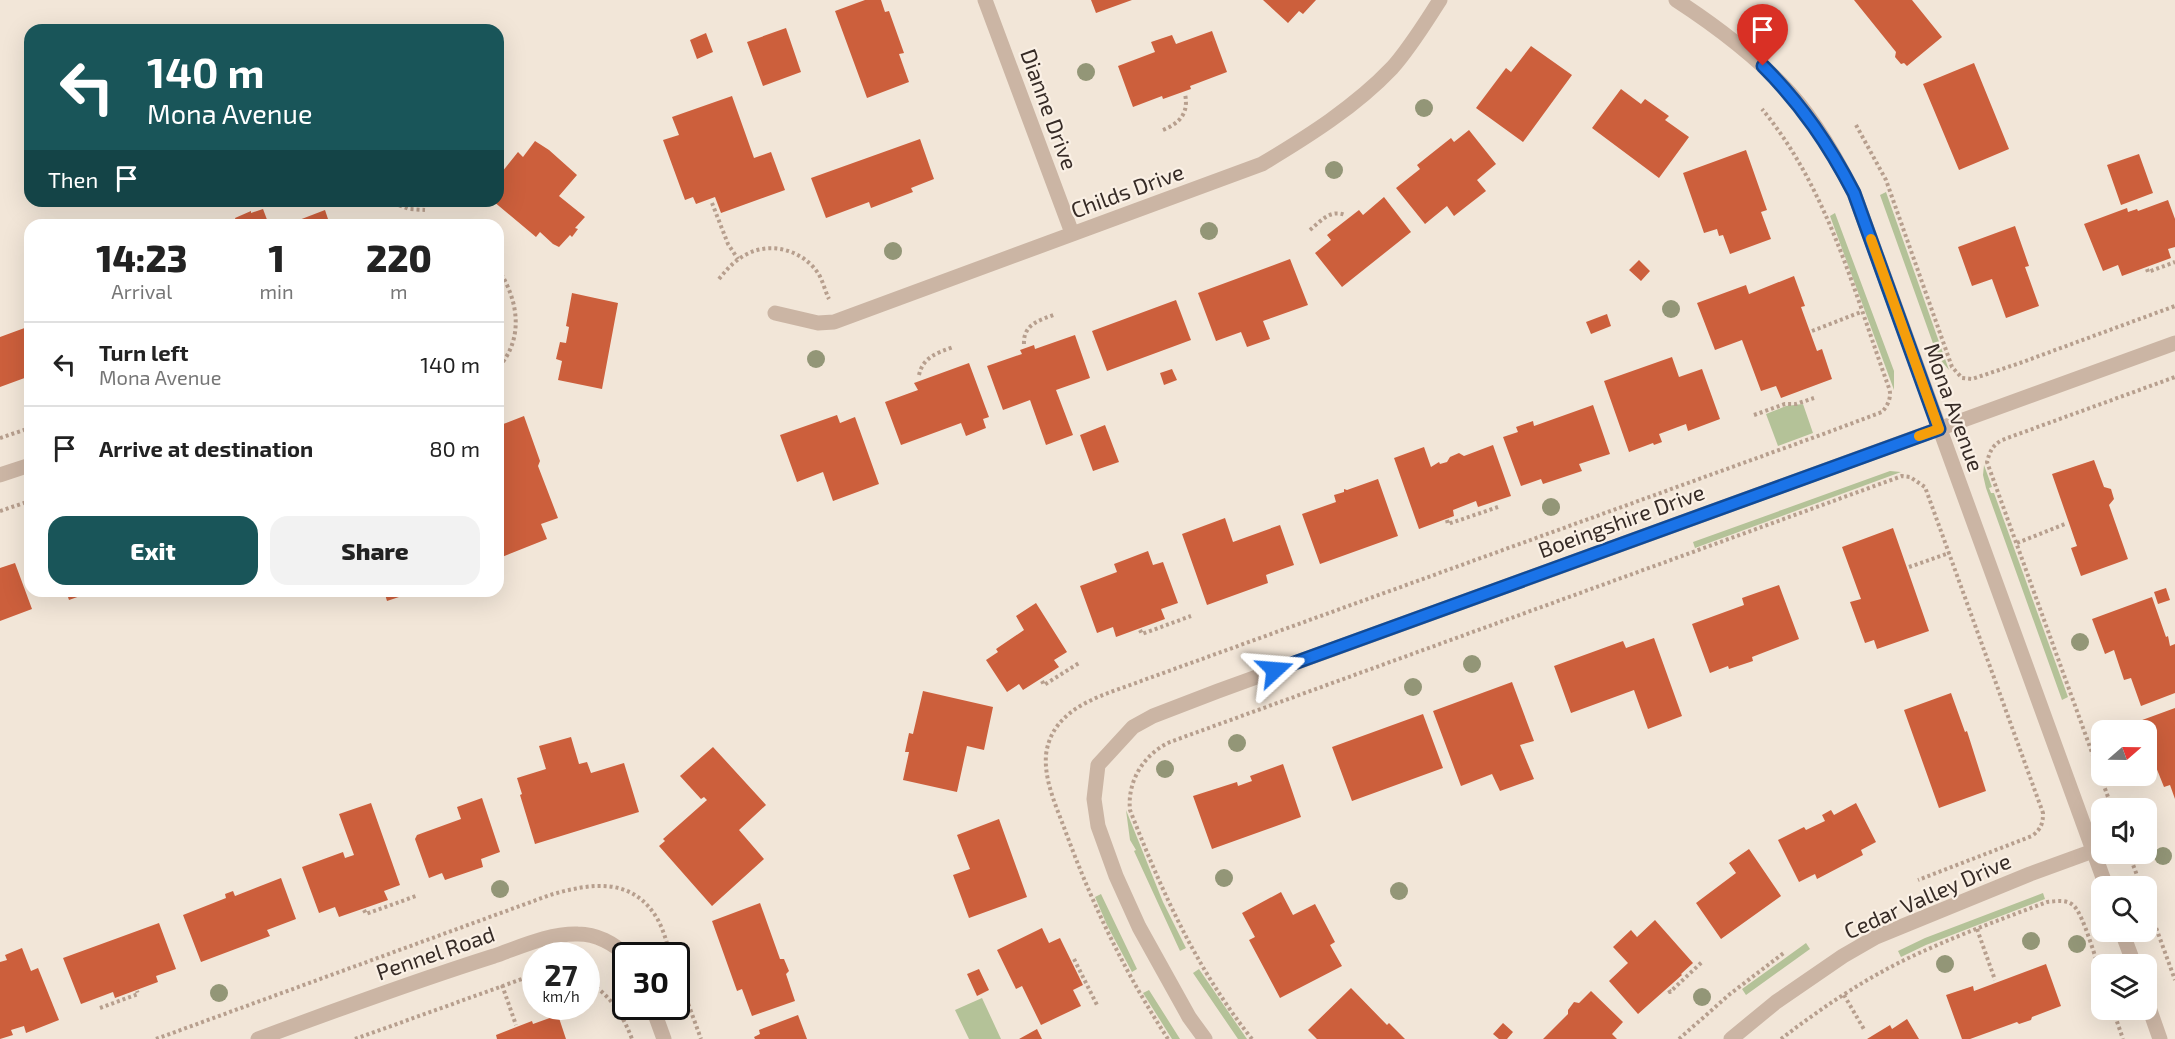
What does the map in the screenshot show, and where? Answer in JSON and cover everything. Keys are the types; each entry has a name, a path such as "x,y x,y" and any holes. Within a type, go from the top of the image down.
{"street":[{"name":"Dianne Drive","path":"986,0 1071,234"},
{"name":"Childs Drive","path":"775,313 818,323 834,322 1251,168 1300,141 1344,110 1392,67 1440,0"},
{"name":"Mona Avenue","path":"1676,0 1763,66 1791,94 1835,157 1854,193 2091,846"},
{"name":"Boeingshire Drive","path":"1205,1039 1189,1017 1139,927 1116,876 1098,826 1094,799 1098,765 1133,728 1153,716 2175,343"},
{"path":"0,475 24,467"},
{"name":"Cedar Valley Drive","path":"1731,1039 1776,1002 1843,956 1876,937 2091,852"},
{"name":"Pennel Road","path":"258,1039 448,970 548,939 575,934 591,934 612,945"},
{"path":"657,1020 664,1039"},
{"path":"2153,1020 2160,1039"}],"path":[{"path":"1163,130 1179,122 1185,113 1187,104 1185,94"},
{"path":"1168,1039 1148,1008 1101,920 1048,781 1046,753 1062,720 1085,702 1100,696 1881,412 1886,407 1891,394 1822,206 1799,160 1780,130 1762,109"},
{"path":"1856,125 1886,180 1952,367 1962,378 1972,379 2020,363 2175,306"},
{"path":"712,203 728,244 738,259"},
{"path":"404,207 424,210"},
{"path":"1310,230 1331,213 1337,212 1345,215"},
{"path":"719,279 738,259 759,249 784,249 801,256 819,275 829,300"},
{"path":"2147,269 2148,272 2175,262"},
{"path":"504,278 516,310 515,335 504,359"},
{"path":"1812,330 1862,312"},
{"path":"1024,344 1026,329 1030,325 1056,314"},
{"path":"919,375 924,361 952,347"},
{"path":"2108,798 1987,462 1989,451 2002,440 2175,377"},
{"path":"1754,415 1785,404 1796,404 1814,398"},
{"path":"0,438 24,430"},
{"path":"1252,1039 1192,950 1167,902 1130,810 1129,799 1132,784 1149,756 1160,747 1902,476 1910,477 1925,487 2043,813 2043,823 2039,831 2032,836 1918,880"},
{"path":"0,511 24,503"},
{"path":"1447,520 1448,524 1498,507"},
{"path":"2017,543 2065,524"},
{"path":"1909,567 1949,553"},
{"path":"1140,630 1142,634 1191,616"},
{"path":"1042,681 1044,685 1079,663"},
{"path":"364,910 366,914 416,896"},
{"path":"1781,1039 1844,995 1906,959 2047,902 2066,901 2074,906 2080,915 2094,954"},
{"path":"1977,929 1995,980"},
{"path":"2157,930 2175,980"},
{"path":"1679,1039 1730,994 1785,952"},
{"path":"1074,959 1097,1005"},
{"path":"1669,990 1670,992 1702,963"},
{"path":"355,1039 522,979"},
{"path":"502,985 516,1025"},
{"path":"600,988 611,1000 632,1039"},
{"path":"100,1008 138,994 137,991"},
{"path":"1844,995 1865,1031"},
{"path":"690,1009 701,1039"},
{"path":"2116,1020 2123,1039"}],"green space":[{"path":"1886,192 1949,370 1935,349 1880,195"},
{"path":"1835,213 1894,371 1894,390 1830,216"},
{"path":"1803,404 1813,433 1778,446 1766,414 1786,406"},
{"path":"1984,465 1992,487 1989,488 1991,493 1994,493 2068,697 2062,700 1986,488 1983,475"},
{"path":"1890,471 1901,472 1695,548 1693,542"},
{"path":"1126,810 1163,902 1186,948 1180,951 1134,851 1136,850 1130,840"},
{"path":"2043,893 2045,899 1901,957 1898,951 1925,938"},
{"path":"1101,894 1137,969 1132,972 1095,897"},
{"path":"1806,943 1810,949 1746,995 1742,989"},
{"path":"1199,969 1247,1039 1238,1039 1193,973"},
{"path":"1149,990 1180,1039 1172,1039 1143,993"},
{"path":"982,998 1001,1039 969,1039 955,1010"}],"building":[{"path":"865,0 881,0 885,12 889,11 904,53 899,54 909,82 867,98 835,11"},
{"path":"1091,0 1132,0 1096,13"},
{"path":"1263,0 1316,0 1303,14 1299,11 1288,23"},
{"path":"1854,0 1912,0 1942,37 1907,66 1904,63 1901,64 1895,57 1896,52"},
{"path":"786,28 801,72 763,86 747,42"},
{"path":"1212,31 1227,72 1190,86 1191,89 1163,99 1162,96 1133,107 1118,66 1155,52 1151,42 1172,35 1176,44"},
{"path":"706,33 713,52 697,59 690,40"},
{"path":"1531,46 1572,75 1523,142 1476,108 1506,68 1511,72"},
{"path":"1974,63 2009,149 1959,170 1923,84"},
{"path":"1621,89 1641,104 1645,99 1669,116 1665,120 1689,137 1659,178 1592,128"},
{"path":"732,96 754,158 771,152 785,190 721,213 715,197 696,204 693,197 685,200 663,140 679,135 672,117"},
{"path":"1469,130 1496,164 1477,180 1486,191 1454,216 1447,206 1425,224 1396,188 1420,169 1417,165 1451,138 1454,142"},
{"path":"920,139 934,179 911,188 913,192 871,208 869,202 826,218 811,178"},
{"path":"535,141 549,150 577,175 559,196 585,217 575,228 578,229 572,237 570,235 559,247 540,232 536,237 500,207 504,207 504,170 518,152 523,157"},
{"path":"1746,150 1767,210 1761,212 1771,239 1730,254 1723,235 1719,236 1717,229 1704,233 1683,173"},
{"path":"2139,154 2153,193 2121,205 2107,165"},
{"path":"1384,197 1411,232 1342,287 1315,253 1331,240 1327,235 1359,210 1363,215"},
{"path":"2168,200 2175,219 2175,247 2168,249 2171,258 2122,276 2118,265 2103,271 2084,224 2127,208 2128,212 2137,209 2138,211"},
{"path":"263,209 267,219 235,219 251,211 251,213"},
{"path":"325,210 328,219 302,219"},
{"path":"2015,226 2029,266 2025,267 2039,306 2006,318 1992,279 1972,286 1958,247"},
{"path":"1290,259 1308,305 1263,321 1270,339 1247,347 1241,332 1216,341 1198,293"},
{"path":"1639,260 1650,271 1641,281 1629,270"},
{"path":"1794,276 1805,306 1801,307 1817,351 1822,349 1832,379 1781,398 1776,386 1761,391 1742,340 1715,350 1697,303 1746,285 1749,294"},
{"path":"572,293 618,303 602,389 558,380 562,361 556,359 560,342 566,343 569,327 566,326"},
{"path":"1176,300 1191,340 1107,371 1092,331"},
{"path":"1607,314 1611,326 1591,334 1586,322"},
{"path":"24,328 24,378 0,387 0,337"},
{"path":"1075,335 1090,378 1056,390 1073,435 1046,445 1030,400 1003,410 987,366 1022,354 1020,350 1034,345 1035,349"},
{"path":"1672,357 1679,377 1702,369 1720,419 1688,431 1686,424 1659,434 1662,442 1629,452 1604,381"},
{"path":"969,363 989,417 983,419 986,428 966,436 961,423 901,445 885,402 918,390 914,383"},
{"path":"1172,369 1177,380 1164,385 1160,373"},
{"path":"1593,405 1610,454 1579,464 1582,471 1543,484 1541,479 1521,486 1503,437 1518,432 1516,427 1533,421 1534,426"},
{"path":"837,415 840,423 855,417 879,484 833,501 823,472 797,482 780,435"},
{"path":"524,416 540,461 538,466 558,518 541,524 547,539 504,556 504,424"},
{"path":"1105,425 1119,462 1093,471 1080,435"},
{"path":"1493,445 1511,496 1478,507 1476,501 1453,510 1454,516 1419,529 1394,458 1424,447 1431,467 1439,462 1440,464 1447,462 1450,457 1459,453 1464,456"},
{"path":"2094,460 2104,487 2111,489 2114,499 2109,505 2128,559 2081,576 2071,548 2077,546 2052,474"},
{"path":"1378,479 1398,536 1320,564 1302,514 1336,502 1334,495 1344,492 1344,489 1347,490"},
{"path":"1225,518 1233,542 1280,525 1294,565 1266,575 1268,583 1207,605 1182,534"},
{"path":"1893,528 1929,631 1877,649 1874,640 1865,643 1850,602 1861,599 1842,547"},
{"path":"1148,551 1153,565 1163,562 1178,603 1161,609 1165,619 1116,637 1113,627 1097,633 1080,586 1117,572 1114,564"},
{"path":"15,563 24,587 24,597 28,597 32,609 0,621 0,568"},
{"path":"1779,585 1799,639 1752,657 1753,661 1729,669 1728,666 1710,673 1692,624 1744,605 1742,598"},
{"path":"2166,588 2170,600 2158,604 2154,592"},
{"path":"386,597 399,597 387,601"},
{"path":"2152,597 2170,646 2175,644 2175,693 2141,706 2131,678 2124,680 2114,650 2105,654 2092,619"},
{"path":"1036,603 1067,652 1054,660 1059,667 1023,690 1019,684 1007,692 986,660 998,652 996,649 1024,630 1016,616"},
{"path":"1654,638 1682,716 1648,729 1634,690 1571,713 1554,666 1623,641 1626,648"},
{"path":"1512,682 1534,741 1520,745 1534,779 1500,791 1492,774 1461,786 1433,711"},
{"path":"923,691 993,707 984,750 967,746 957,792 903,780 909,752 905,752 909,733 913,734"},
{"path":"1951,693 1965,732 1967,731 1986,791 1939,808 1904,710"},
{"path":"2175,708 2175,799 2170,785 2164,787 2157,770 2157,720 2142,720"},
{"path":"1423,714 1443,768 1352,801 1332,747"},
{"path":"571,737 579,764 587,762 591,773 624,763 639,812 535,844 517,778 546,769 539,746"},
{"path":"713,747 766,805 739,830 764,859 712,906 659,846 665,841 663,839 707,800 704,797 701,799 680,776"},
{"path":"1283,764 1301,817 1212,849 1193,796 1237,782 1238,786 1252,781 1250,776"},
{"path":"482,798 500,852 481,859 483,867 445,880 442,873 429,878 415,839 417,835 461,819 457,807"},
{"path":"371,803 400,885 384,891 388,900 339,917 335,907 319,913 302,867 343,852 345,858 354,855 339,814"},
{"path":"1856,803 1876,842 1861,850 1863,855 1817,879 1815,874 1799,882 1778,840 1804,827 1806,830 1825,821 1822,815 1831,810 1834,815"},
{"path":"999,819 1027,897 969,918 953,875 970,869 957,835"},
{"path":"1749,849 1781,896 1721,939 1696,903 1736,873 1729,863"},
{"path":"281,878 296,919 267,930 270,936 201,962 183,915 226,898 225,894 233,891 235,896"},
{"path":"1281,892 1293,915 1315,904 1335,942 1330,945 1342,966 1280,998 1249,940 1255,937 1242,913"},
{"path":"760,903 780,959 784,959 789,971 786,974 795,1001 752,1016 742,989 737,991 712,921"},
{"path":"1655,920 1693,963 1638,1014 1609,981 1628,963 1613,947 1631,930 1637,937"},
{"path":"159,923 176,969 156,976 158,982 115,998 113,992 81,1004 63,958"},
{"path":"1042,928 1049,943 1060,938 1083,985 1073,990 1081,1006 1041,1025 1022,986 1016,989 997,950"},
{"path":"22,948 31,971 38,968 59,1020 26,1033 24,1026 11,1030 13,1035 0,1039 0,962 7,960 5,955"},
{"path":"2046,964 2061,1006 2019,1024 2017,1022 1970,1039 1962,1039 1946,995 1973,986 1974,991"},
{"path":"979,969 989,990 977,996 967,974"},
{"path":"1351,988 1387,1025 1389,1023 1405,1039 1317,1039 1308,1030"},
{"path":"1591,991 1623,1022 1612,1034 1617,1039 1543,1039 1568,1014 1574,1002 1579,1003"},
{"path":"798,1015 807,1039 755,1039 754,1037 760,1034 759,1030"},
{"path":"1907,1019 1919,1039 1867,1039 1890,1025 1892,1029"},
{"path":"544,1020 560,1020 566,1039 497,1039 496,1035 532,1021 533,1024"},
{"path":"1503,1023 1513,1032 1507,1039 1499,1039 1493,1034"},
{"path":"1037,1029 1042,1039 1019,1039"}],"slow traffic":[{"path":"1871,239 1939,429 1919,436"}],"route":[{"path":"1275,670 1939,429 1854,193 1835,157 1814,125 1791,94 1763,66"}]}
